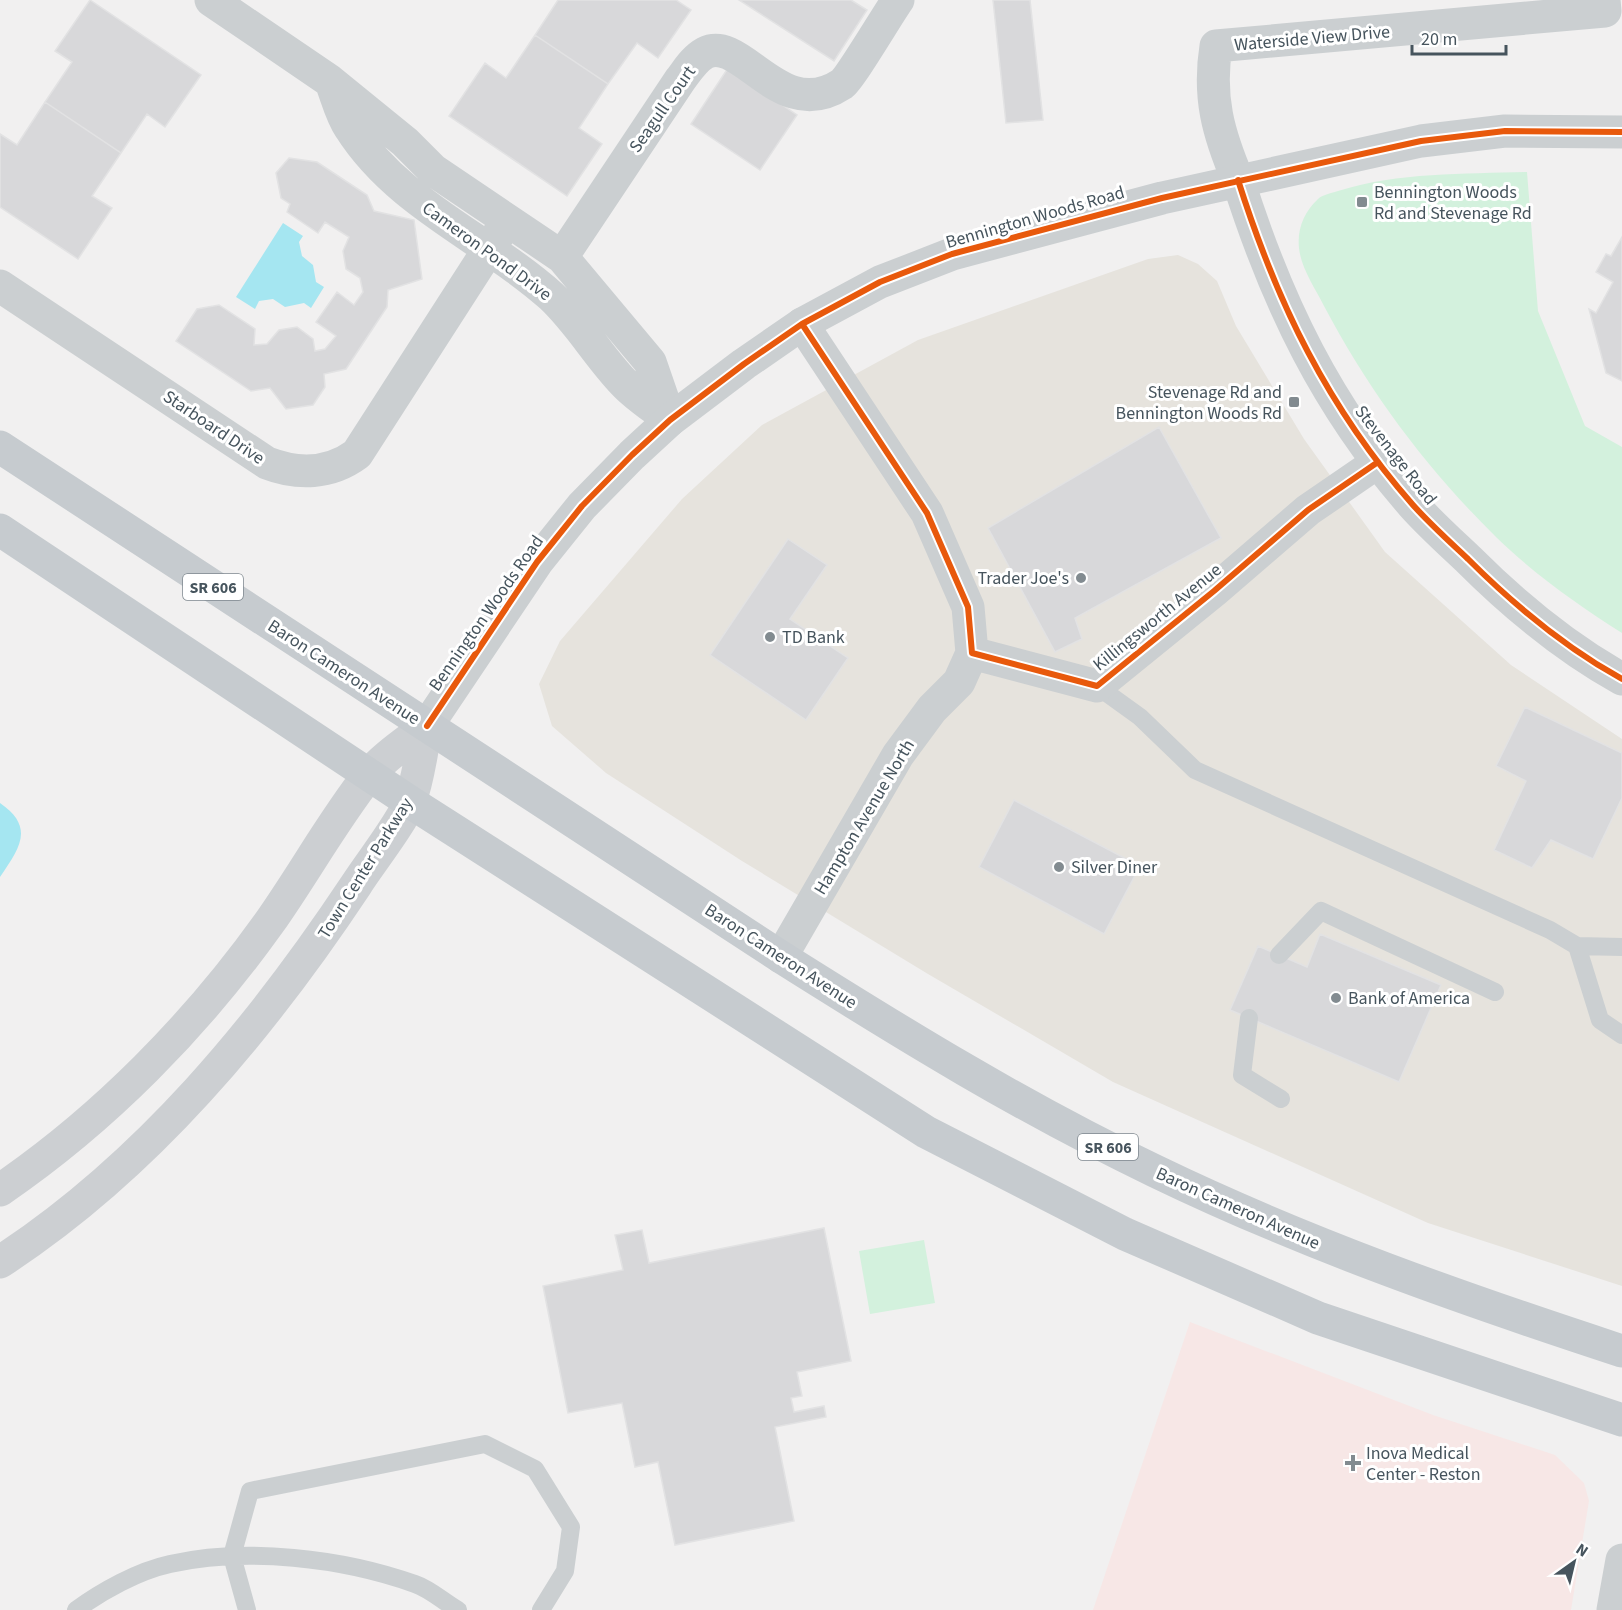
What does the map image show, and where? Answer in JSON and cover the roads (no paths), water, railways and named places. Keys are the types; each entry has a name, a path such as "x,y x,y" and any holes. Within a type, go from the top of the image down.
{"main road":[{"name":"Baron Cameron Avenue","path":"0,447 781,957 989,1085 1154,1171 1250,1215 1398,1275 1622,1351"},
{"path":"0,530 410,802 926,1132 1125,1234 1318,1318 1622,1420"},
{"path":"0,1190 35,1166 103,1109 169,1044 217,990 269,924 369,774 427,726"},
{"name":"Town Center Parkway","path":"0,1262 80,1203 153,1135 252,1031 312,951 410,802 427,726"}],"street":[{"name":"Cameron Pond Drive","path":"211,0 330,81 405,142 433,170 562,257 650,362 670,420"},
{"name":"Seagull Court","path":"562,257 680,80 704,54 714,50 729,52 779,88 798,94 821,92 843,83 898,0"},
{"name":"Waterside View Drive","path":"1238,180 1221,140 1214,101 1211,75 1216,46 1605,11 1604,0"},
{"name":"Cameron Pond Drive","path":"330,81 348,126 362,147 424,206 552,297 591,339 624,383 670,420"},
{"name":"Bennington Woods Road","path":"427,726 545,552 582,506 670,420 802,324 880,282 952,254 1238,180 1277,174 1421,141 1505,131 1622,132"},
{"name":"Stevenage Road","path":"1238,180 1261,253 1290,320 1324,384 1378,462 1414,506 1495,586 1554,633 1622,679"},
{"name":"Starboard Drive","path":"0,286 267,463 301,472 338,466 357,454 507,221"},
{"path":"802,324 927,513 968,607 972,653"},
{"name":"Killingsworth Avenue","path":"972,653 1096,686 1214,591 1308,510 1378,462"},
{"name":"Hampton Avenue North","path":"781,957 898,755 932,709 959,682 972,653"},
{"path":"1613,1610 1622,1560"}],"lane":[{"path":"1096,686 1140,717 1195,770 1550,930 1577,946 1622,946"},
{"path":"1279,955 1321,911 1495,992"},
{"path":"1577,946 1600,1020 1622,1035"},
{"path":"1249,1018 1242,1075 1281,1099"},
{"path":"247,1610 232,1556 250,1491 485,1444 535,1469 571,1527 565,1571 541,1610"},
{"path":"75,1610 101,1592 169,1564 232,1556 336,1562 417,1585 458,1610"}],"water":[{"path":"283,223 303,236 299,242 302,256 313,265 316,282 324,287 311,308 304,303 285,307 273,299 259,301 255,309 236,297"},
{"path":"0,803 18,821 21,838 13,857 0,877"}],"place":[{"name":"Bennington Woods Rd and Stevenage Rd","path":"1362,202"},
{"name":"Stevenage Rd and Bennington Woods Rd","path":"1294,402"},
{"name":"Trader Joe's","path":"1081,578"},
{"name":"TD Bank","path":"770,637"},
{"name":"Silver Diner","path":"1059,867"},
{"name":"Bank of America","path":"1336,998"},
{"name":"Inova Medical Center - Reston","path":"1353,1463"}]}
